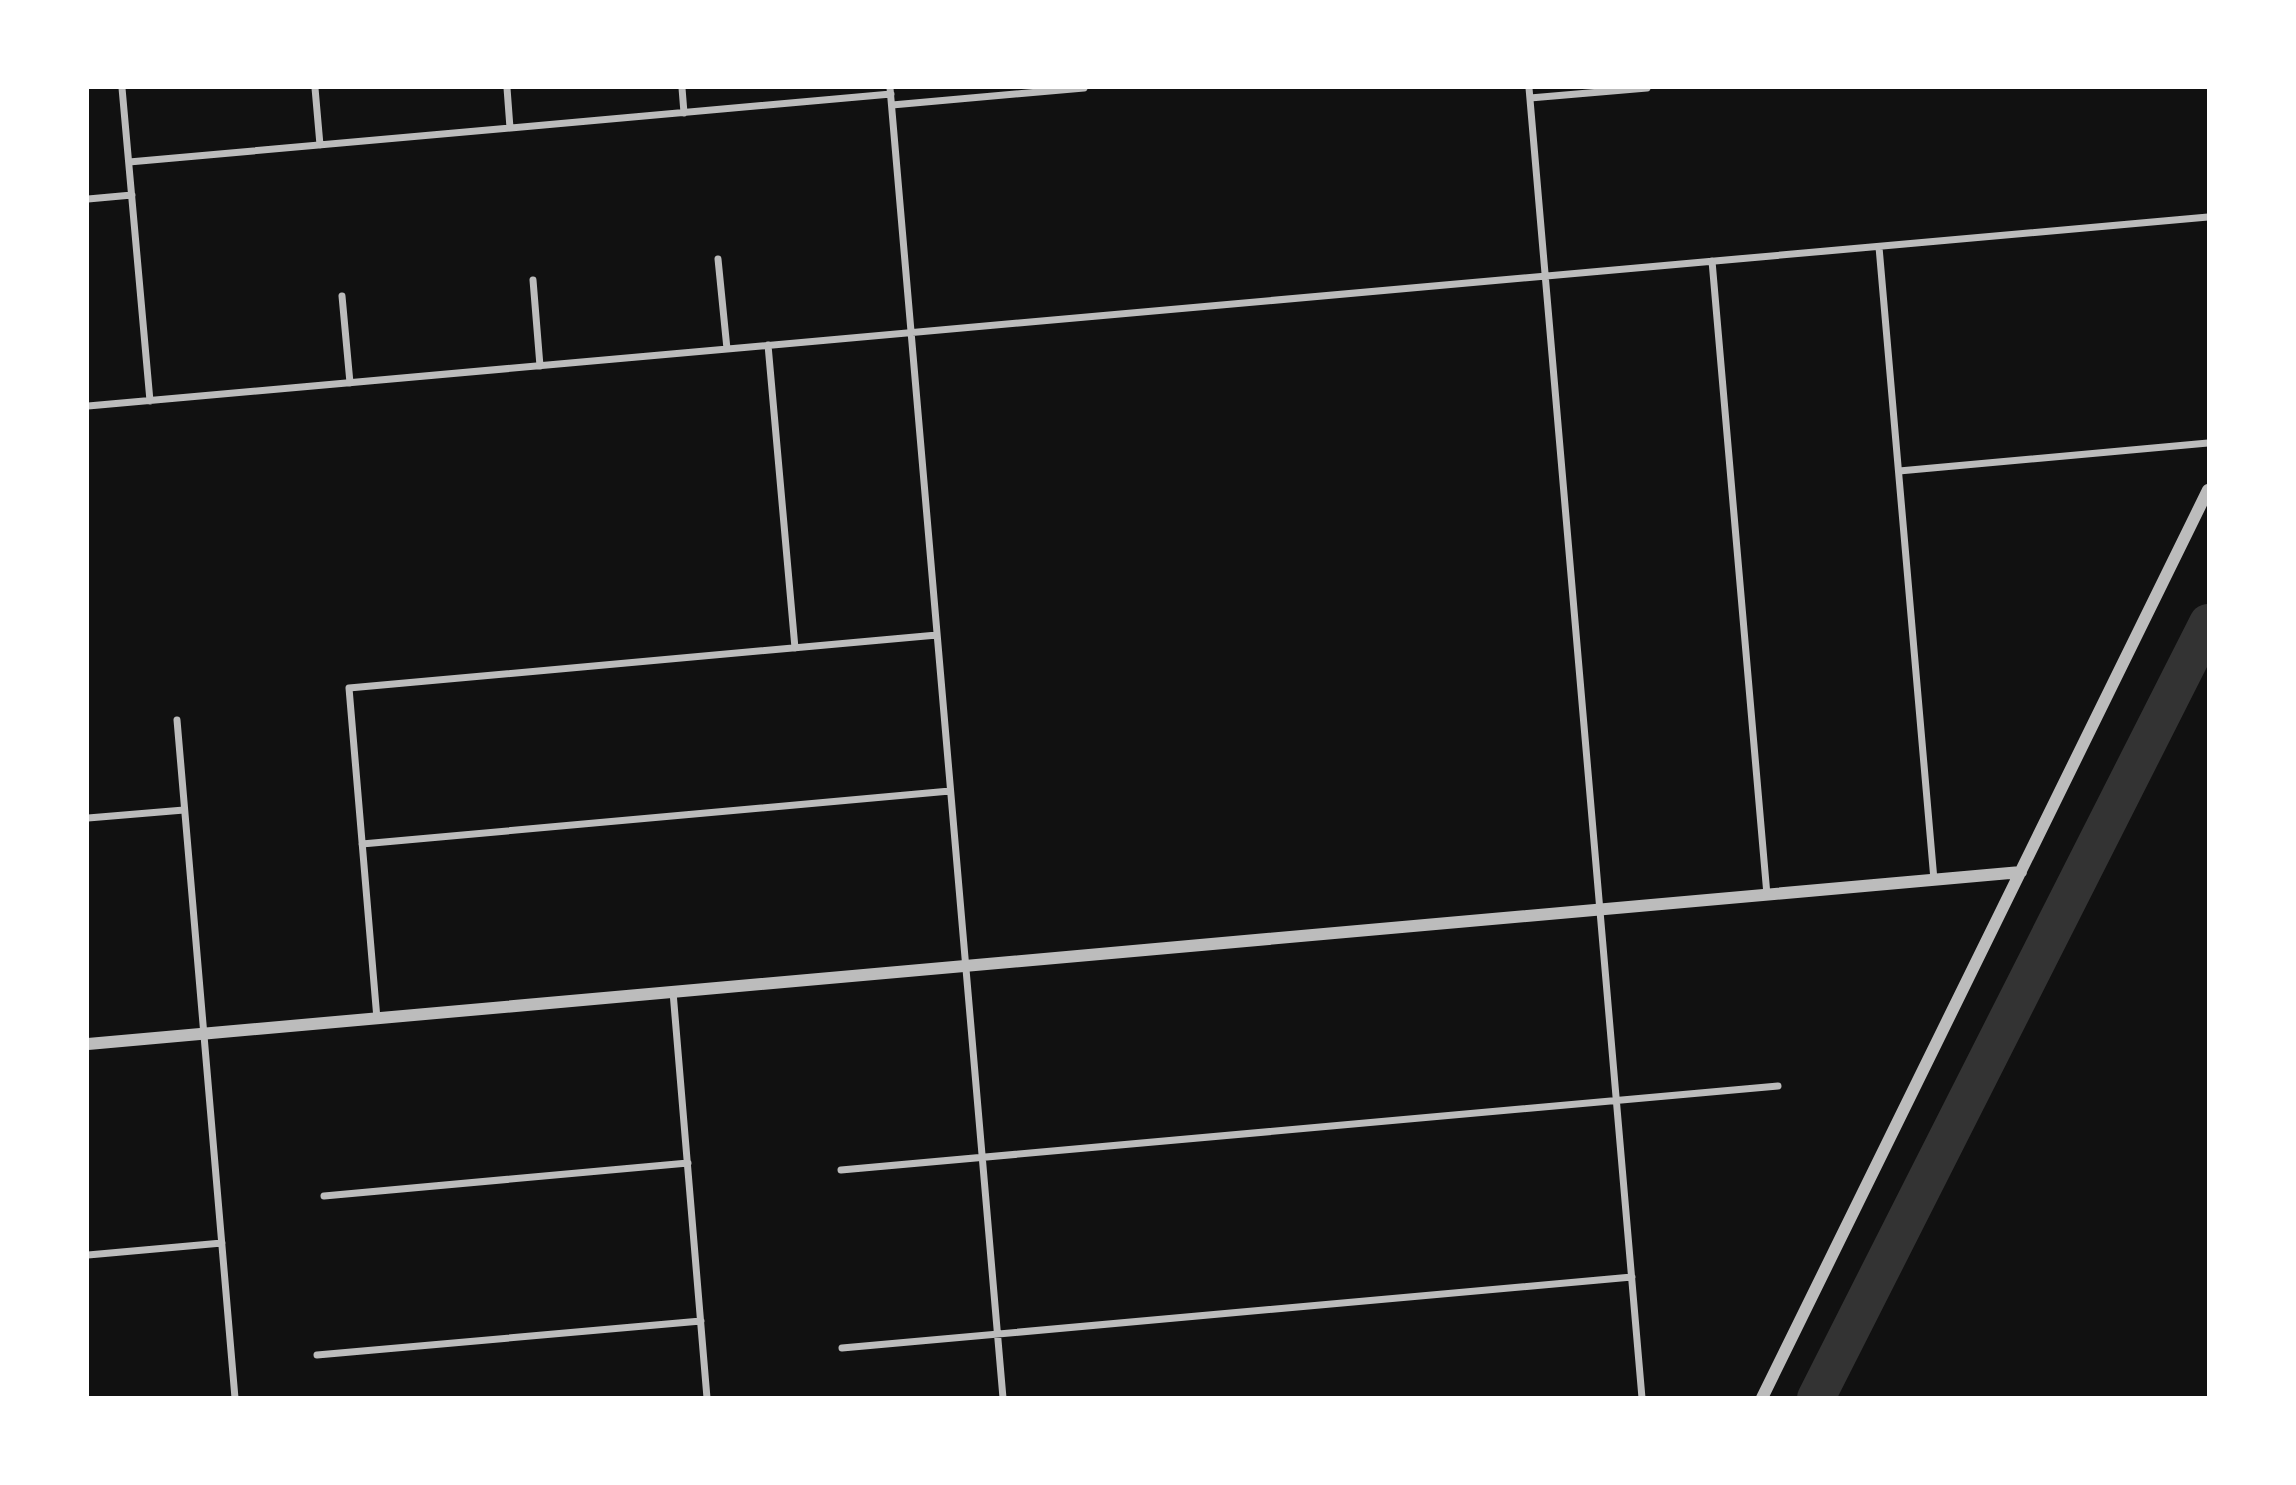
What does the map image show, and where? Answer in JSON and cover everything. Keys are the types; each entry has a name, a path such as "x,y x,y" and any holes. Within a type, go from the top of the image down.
{"street":[{"path":"122,88 150,401"},
{"path":"315,88 320,145"},
{"path":"506,88 510,128"},
{"path":"682,88 684,113"},
{"path":"892,105 1084,88"},
{"path":"1529,88 1642,1398"},
{"path":"1530,98 1647,88"},
{"path":"129,162 684,113 891,91 1003,1398"},
{"path":"88,199 132,195"},
{"path":"88,406 2208,217"},
{"path":"1880,247 1934,880"},
{"path":"718,259 727,349"},
{"path":"1712,261 1767,895"},
{"path":"533,280 540,366"},
{"path":"342,296 350,383"},
{"path":"768,345 795,648"},
{"path":"1899,471 2208,443"},
{"path":"1762,1398 2208,490"},
{"path":"377,1018 349,688 937,635"},
{"path":"177,720 235,1398"},
{"path":"362,844 950,791"},
{"path":"88,818 184,810"},
{"path":"88,1044 2021,872"},
{"path":"673,992 707,1398"},
{"path":"841,1170 1777,1086"},
{"path":"324,1196 688,1163"},
{"path":"88,1255 222,1243"},
{"path":"842,1348 1632,1277"},
{"path":"317,1355 701,1321"}],"waterway":[{"path":"1816,1398 2208,623"}]}
